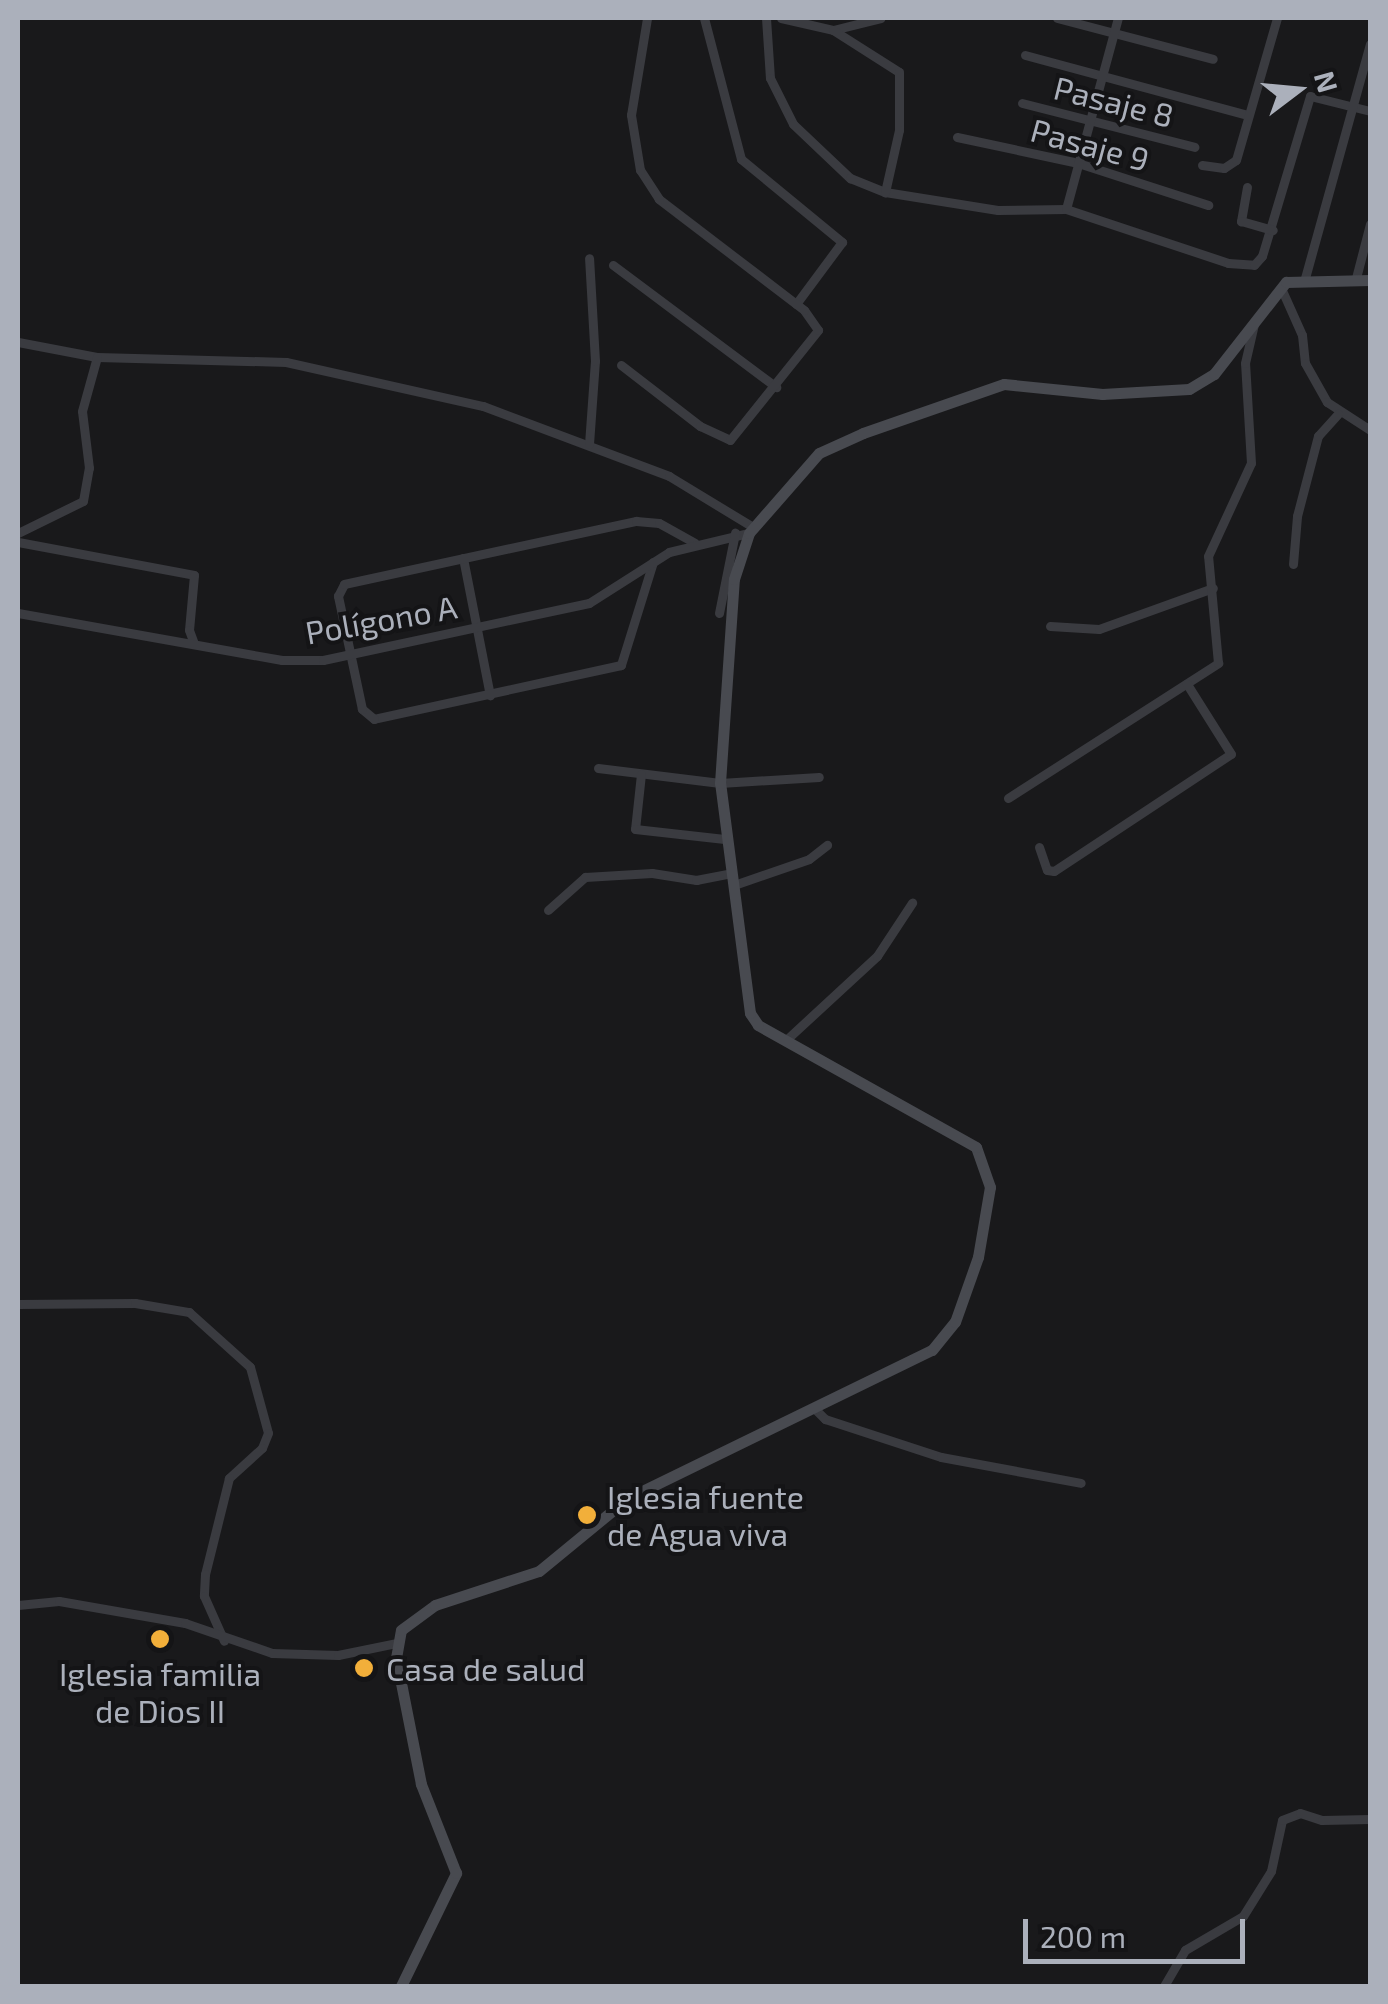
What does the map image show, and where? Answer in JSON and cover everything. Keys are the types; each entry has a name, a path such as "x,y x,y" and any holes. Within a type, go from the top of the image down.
{"street":[{"path":"620,365 700,426 730,440 818,330 796,304 685,222 640,170 631,115 648,18"},
{"path":"704,18 741,159 842,242 796,304"},
{"path":"766,18 770,78 793,124 850,178 885,192 998,210 1066,210 1241,264 1258,263 1273,230 1310,96 1370,111"},
{"path":"781,18 832,30 899,72 899,130 885,192"},
{"path":"832,30 881,18"},
{"path":"1056,18 1213,59"},
{"path":"1066,210 1118,18"},
{"path":"1202,165 1224,168 1236,160 1276,18"},
{"path":"1305,278 1370,44"},
{"path":"1025,55 1248,116"},
{"name":"Pasaje 8","path":"1022,103 1194,147"},
{"name":"Pasaje 9","path":"957,137 1078,164 1208,205"},
{"path":"1247,187 1241,221 1273,230"},
{"path":"1356,278 1370,224"},
{"path":"588,444 594,376 589,258"},
{"path":"612,265 776,387"},
{"path":"401,1986 456,1874 421,1784 396,1644 401,1630 424,1610 539,1571 628,1498 932,1350 946,1336 976,1267 990,1178 981,1154 962,1138 758,1025 750,1013 724,838 720,783 734,579 751,530 820,453 864,433 1015,383 1102,394 1189,390 1214,374 1281,288 1305,278 1370,280"},
{"path":"1281,288 1302,335 1305,362 1338,414 1370,430"},
{"path":"1008,798 1038,785 1188,684 1221,656 1210,542 1251,463 1245,363 1255,322"},
{"path":"18,342 97,357 286,362 484,406 669,476 751,530"},
{"path":"18,533 83,501 89,468 82,412 97,357"},
{"path":"1293,564 1297,516 1318,436 1338,414"},
{"path":"653,562 621,665 374,720 362,708 338,596 344,584 636,521 659,523 695,543"},
{"name":"Polígono A","path":"18,613 282,660 352,654 589,603 653,562 695,543 751,530"},
{"path":"719,613 736,533"},
{"path":"18,542 194,575 194,644"},
{"path":"464,558 490,695"},
{"path":"1050,626 1098,629 1213,588"},
{"path":"1039,848 1047,870 1054,871 1231,754 1188,684"},
{"path":"598,768 720,783 819,777"},
{"path":"641,774 635,829 724,838"},
{"path":"548,910 585,876 652,873 696,880 732,879 809,859 827,845"},
{"path":"786,1040 878,956 912,903"},
{"path":"18,1304 134,1303 189,1312 250,1366 268,1433 262,1448 234,1468 206,1574 204,1596 224,1640"},
{"path":"814,1408 825,1419 941,1457 1082,1483"},
{"path":"18,1605 59,1600 184,1623 224,1640 272,1653 322,1654 396,1644"},
{"path":"1164,1986 1184,1950 1243,1916 1271,1870 1282,1820 1300,1813 1322,1820 1370,1819"}],"place":[{"name":"Iglesia fuente de Agua viva","path":"587,1515"},
{"name":"Iglesia familia de Dios II","path":"160,1639"},
{"name":"Casa de salud","path":"364,1668"}]}
